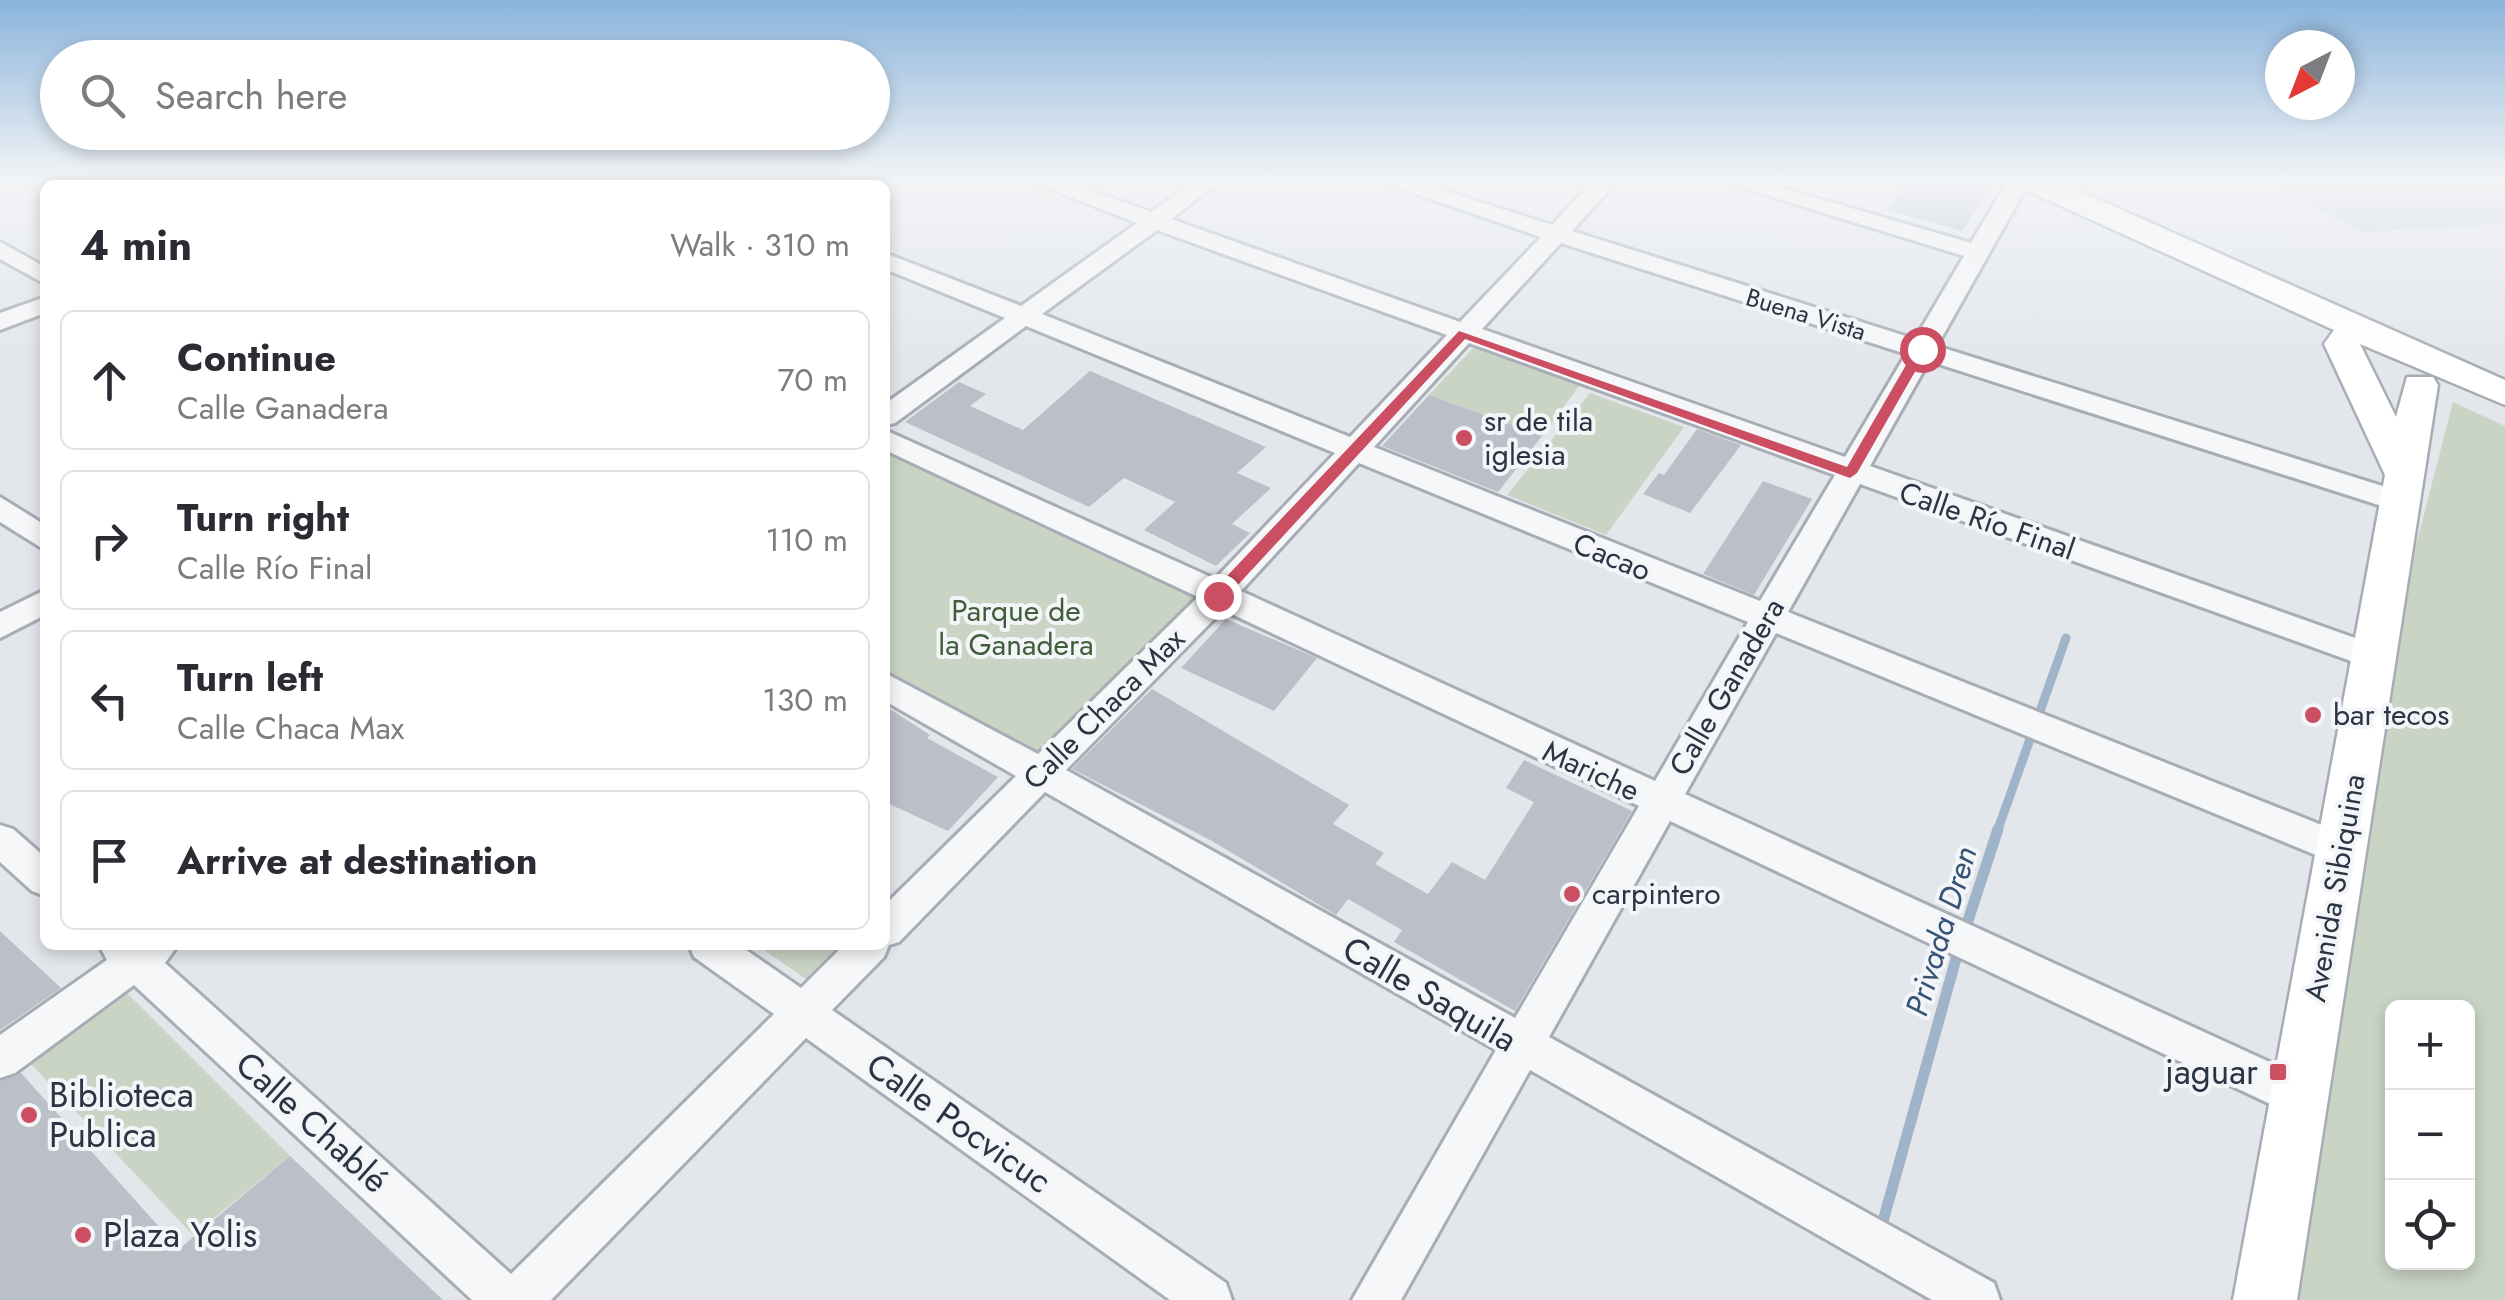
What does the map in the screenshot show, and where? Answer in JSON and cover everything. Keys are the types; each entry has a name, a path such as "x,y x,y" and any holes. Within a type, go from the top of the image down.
{"street":[{"path":"890,413 1129,240"},
{"name":"Calle Río Final","path":"1202,240 2374,657"},
{"name":"Calle Chaca Max","path":"890,925 1218,596 1551,240"},
{"name":"Buena Vista","path":"1563,240 2403,489"},
{"path":"1933,240 1976,252"},
{"name":"Calle Ganadera","path":"1375,1300 1984,240"},
{"path":"2158,240 2278,293 2354,337 2425,371 2505,421"},
{"path":"0,249 40,274"},
{"name":"Cacao","path":"890,262 1766,620 2342,849"},
{"path":"0,322 40,306"},
{"path":"2354,337 2403,489"},
{"path":"2425,371 2505,394"},
{"name":"Avenida Sibiquina","path":"2265,1300 2425,371"},
{"name":"Mariche","path":"890,441 1660,803 2300,1097"},
{"path":"0,507 40,536"},
{"path":"0,626 40,603"},
{"name":"Calle Saquila","path":"890,689 1977,1300"},
{"path":"0,840 40,876"},
{"path":"0,1059 138,950"},
{"name":"Calle Chablé","path":"138,950 506,1300"},
{"name":"Calle Pocvicuc","path":"715,950 1209,1300"},
{"path":"518,1300 865,950"}],"green space":[{"path":"1476,345 1582,382 1542,436 1429,395"},
{"path":"1590,393 1684,427 1606,535 1507,495"},
{"path":"2453,402 2505,426 2505,1300 2282,1300 2408,576"},
{"name":"Parque de la Ganadera","path":"890,452 1199,598 1037,759 890,677"},
{"path":"764,950 841,950 810,982"},
{"path":"124,990 290,1156 193,1235 28,1061"}],"building":[{"path":"1090,371 1266,447 1237,473 1271,488 1232,524 1250,533 1216,566 1144,530 1175,502 1124,478 1089,507 905,422 959,382 986,394 970,406 1023,430"},
{"path":"1429,395 1542,436 1498,492 1382,446"},
{"path":"1697,429 1741,445 1690,513 1643,494 1659,473 1664,475"},
{"path":"1763,481 1812,499 1754,595 1703,574"},
{"path":"1226,619 1317,658 1274,711 1181,668"},
{"path":"1152,689 1349,805 1333,824 1384,853 1375,864 1428,894 1452,862 1485,880 1534,802 1506,788 1524,760 1632,811 1515,1011 1394,942 1402,930 1348,899 1336,915 1212,841 1072,769"},
{"path":"890,709 930,735 927,738 998,777 948,831 890,804"},
{"path":"0,931 61,988 0,1030"},
{"path":"21,1073 179,1249 290,1156 443,1300 0,1300 0,1081"}],"waterway":[{"name":"Privada Dren","path":"1997,831 2066,638"},
{"name":"Privada Dren","path":"1964,933 1997,831"},
{"name":"Privada Dren","path":"1880,1232 1959,948"}],"place":[{"name":"sr de tila iglesia","path":"1464,438"},
{"name":"bar tecos","path":"2313,715"},
{"name":"carpintero","path":"1572,894"},
{"name":"jaguar","path":"2278,1072"},
{"name":"Biblioteca Publica","path":"29,1115"},
{"name":"Plaza Yolis","path":"83,1235"}],"route":[{"path":"1218,596 1463,334 1850,473 1922,349"}]}
